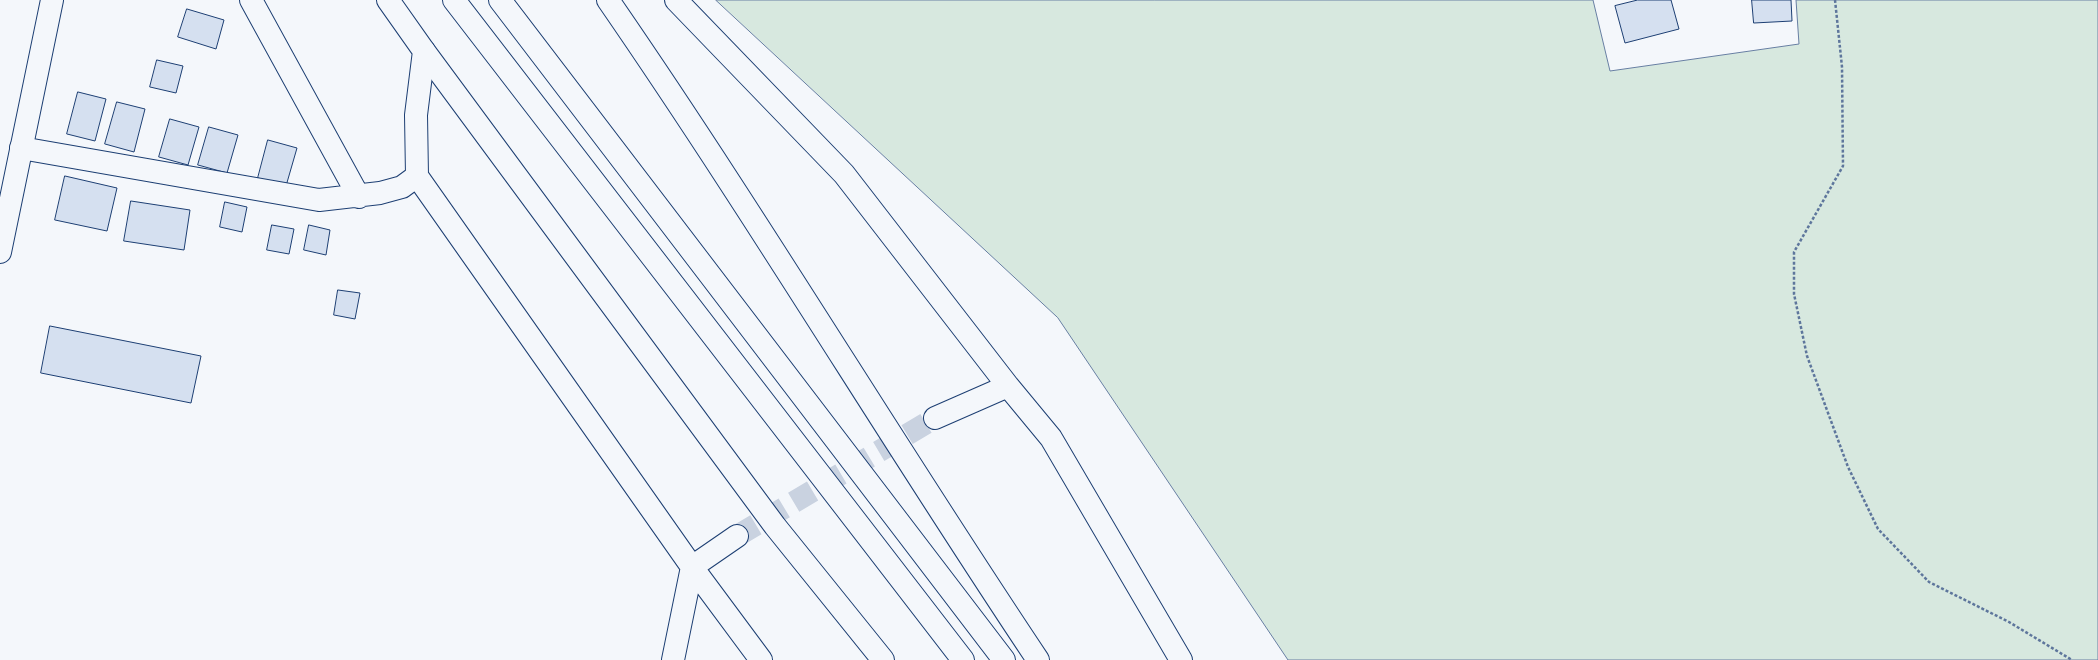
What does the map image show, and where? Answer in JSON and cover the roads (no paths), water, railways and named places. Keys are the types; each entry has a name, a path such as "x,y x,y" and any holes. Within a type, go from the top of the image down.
{"main road":[{"path":"0,252 52,0"},
{"path":"251,0 359,197"},
{"path":"388,0 424,51 775,526 883,660"},
{"path":"454,0 963,660"},
{"path":"500,0 1004,660"},
{"path":"608,0 690,119 1038,660"},
{"path":"676,0 844,174 1008,386 1051,438 1181,660"},
{"path":"424,51 410,182 761,660"},
{"path":"21,148 319,200 359,197 410,182"},
{"path":"935,418 1008,386"},
{"path":"673,660 692,567 737,536"}],"tunnel":[{"path":"737,536 935,418"}]}
